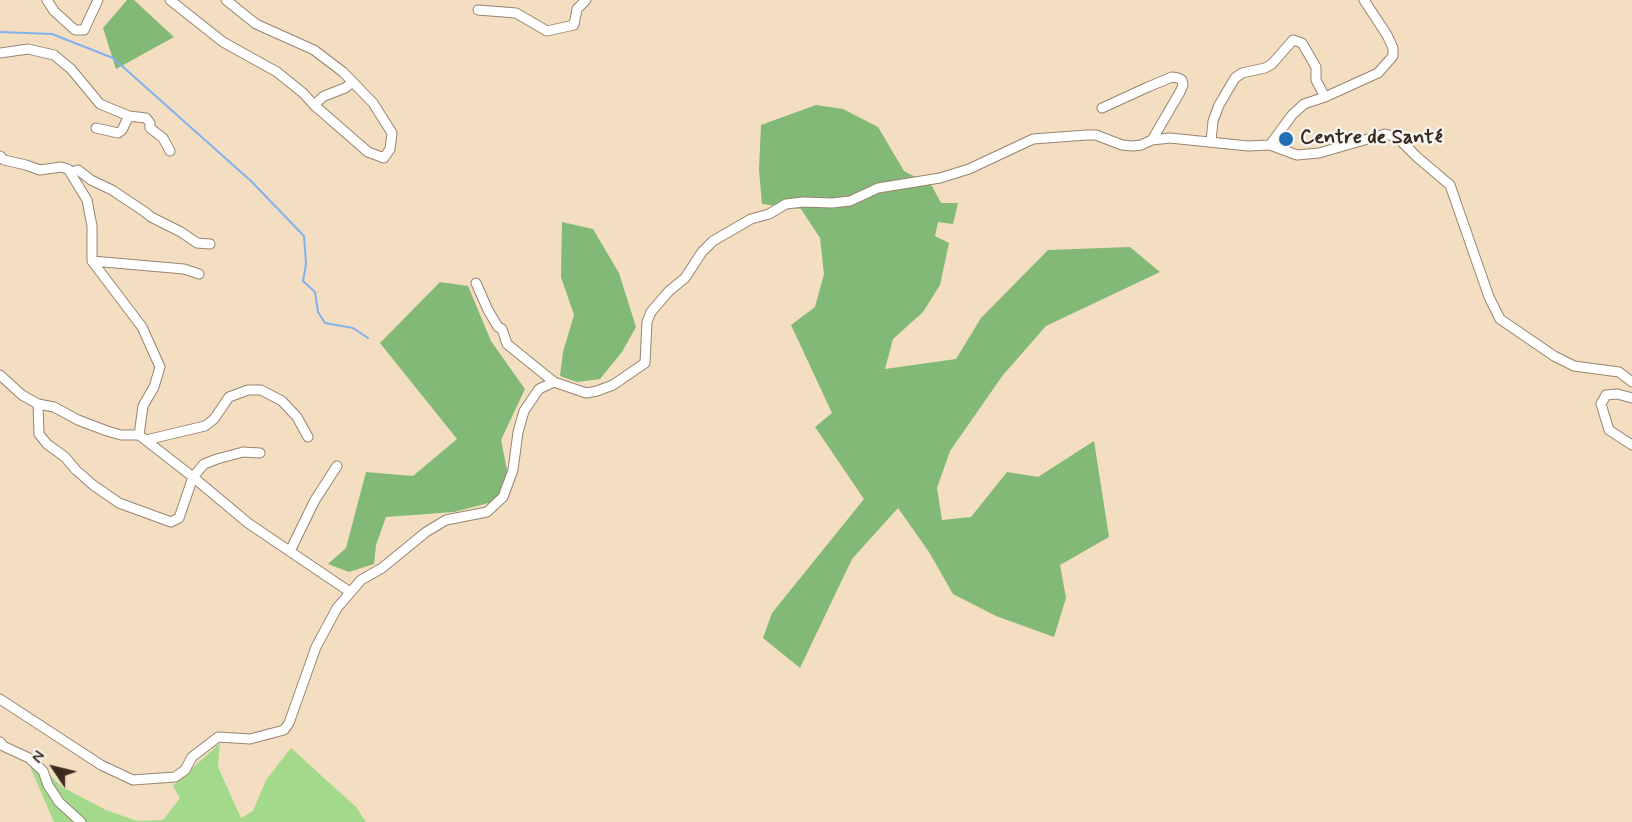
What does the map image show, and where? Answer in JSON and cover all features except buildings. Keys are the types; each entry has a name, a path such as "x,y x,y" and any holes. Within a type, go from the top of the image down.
{"street":[{"path":"47,0 54,11 75,30 84,30 99,0"},
{"path":"170,0 223,42 277,72 368,152 384,158 390,150 392,134 373,103 353,82 314,50 256,24 226,0"},
{"path":"478,10 516,13 547,31 574,26 577,9 586,0"},
{"path":"1270,145 1292,115 1304,104 1378,73 1393,56 1393,48 1387,35 1364,0"},
{"path":"1211,141 1213,121 1219,105 1235,78 1242,73 1265,68 1272,64 1293,40 1302,44 1316,67 1316,80 1325,97"},
{"path":"0,53 28,49 54,55 71,69 100,104 129,116 146,118 150,123 150,128 163,138 170,151"},
{"path":"1102,108 1164,81 1178,78 1182,80 1183,85 1180,92 1152,140"},
{"path":"314,105 324,96 345,88 353,82"},
{"path":"96,128 118,133 129,116"},
{"path":"476,283 488,310 498,327 502,329 507,344 554,382 586,393 613,385 645,363 647,322 651,312 669,291 685,278 702,252 713,241 751,219 769,214 786,204 850,201 878,188 949,176 1033,139 1096,135 1122,145 1133,146 1152,140 1170,138 1248,146 1270,145 1297,155 1319,153 1385,134 1397,137 1450,185 1489,297 1500,319 1554,356 1574,366 1618,372 1632,382"},
{"path":"0,156 4,160 40,171 62,167 71,172 87,200 91,211 92,261 142,327 160,367 154,387 143,406 142,437"},
{"path":"71,172 78,171 91,180 112,189 146,212 151,218 181,232 196,243 210,244"},
{"path":"92,261 184,269 199,274"},
{"path":"0,375 22,395 38,404 54,407 78,420 107,431 142,437 205,426 214,419 229,397 249,390 261,390 282,401 297,417 308,437"},
{"path":"0,699 101,765 133,780 175,777 185,770 192,757 218,737 250,739 284,730 289,723 316,647 337,608 361,580 382,568 426,532 446,520 487,512 497,504 507,492 524,411 539,389 554,382"},
{"path":"1632,398 1617,394 1606,396 1601,404 1609,430 1632,445"},
{"path":"38,404 39,434 76,470 119,503 171,522 179,518 193,477 204,464 243,452 260,453"},
{"path":"142,437 248,523 350,592"},
{"path":"290,551 315,500 337,466"},
{"path":"0,742 3,746 29,758 43,771 58,802 81,822"}],"green space":[{"path":"127,0 134,0 174,37 116,69 103,28"},
{"path":"816,105 843,109 878,127 904,171 932,186 941,203 958,203 953,224 938,222 935,236 949,243 940,285 923,312 893,339 885,369 956,359 981,318 1048,250 1130,247 1160,272 1046,326 1003,375 950,451 937,488 942,520 971,517 1007,472 1038,477 1094,441 1109,537 1060,565 1066,598 1054,637 996,616 953,594 929,552 898,508 852,559 800,668 763,638 772,613 864,499 815,427 832,413 791,325 815,307 824,274 820,238 801,209 762,204 759,170 761,125"},
{"path":"562,222 593,229 619,273 636,327 622,352 600,379 577,382 560,376 563,352 574,315 561,277"},
{"path":"440,282 468,286 491,341 525,389 501,440 508,475 496,501 454,512 386,517 376,545 374,564 349,572 328,564 346,548 366,472 413,476 457,439 380,343"},
{"path":"220,743 218,767 241,818 253,811 266,780 291,748 356,807 366,822 54,822 22,748 62,787 106,810 137,821 163,820 180,798 173,786"}],"waterway":[{"path":"0,32 52,34 113,58 251,181 304,236 306,264 303,281 315,292 318,312 325,323 353,328 368,338"}],"place":[{"name":"Centre de Santé","path":"1286,139"}]}
